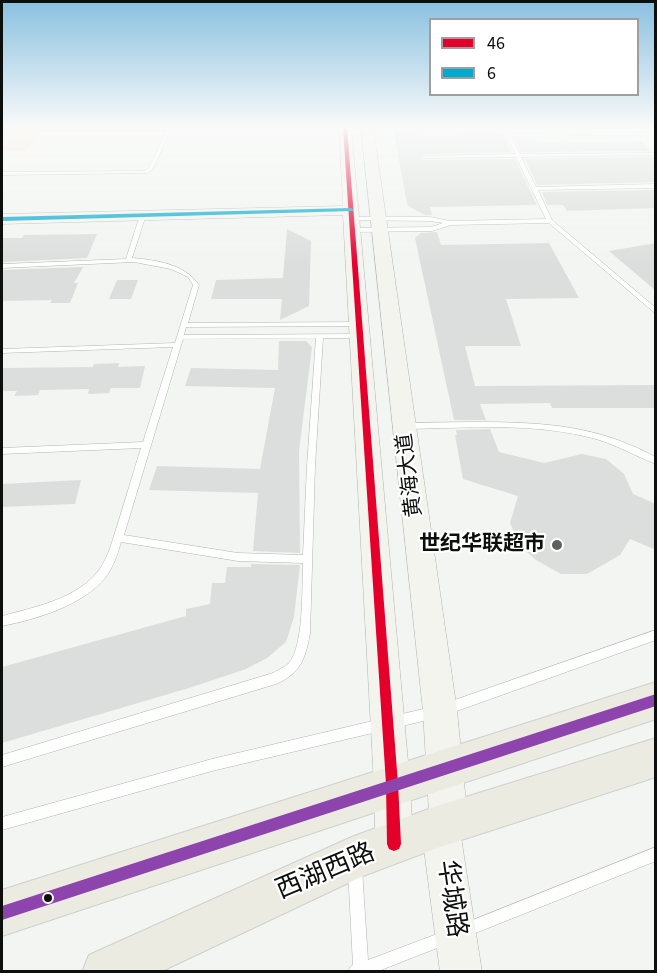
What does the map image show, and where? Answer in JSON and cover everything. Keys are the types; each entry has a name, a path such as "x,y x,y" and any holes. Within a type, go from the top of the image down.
{"main road":[{"path":"2,913 392,784 656,700"},
{"name":"西湖西路","path":"106,972 354,858 444,825 656,757"}],"street":[{"name":"黄海大道","path":"348,172 388,723 394,844"},
{"name":"黄海大道","path":"373,172 440,711 444,825"},
{"path":"2,219 143,215 352,220"},
{"name":"华城路","path":"444,825 458,953"}],"lane":[{"path":"2,174 116,172"},
{"path":"526,172 550,221 641,302 656,312"},
{"path":"534,189 656,186"},
{"path":"128,261 143,215"},
{"path":"352,220 380,224 430,219 450,223 550,221"},
{"path":"352,220 432,229 450,223"},
{"path":"2,266 128,261 173,267 190,276 196,285 118,538 102,575 79,594 50,609 2,621"},
{"path":"185,325 360,330"},
{"path":"2,351 320,336 360,330"},
{"path":"2,761 216,698 276,678 293,667 301,653 305,634 311,466 320,336"},
{"path":"405,426 537,425 596,436 642,453 656,461"},
{"path":"2,451 147,444"},
{"path":"118,538 238,557 308,559"},
{"path":"2,824 212,765 440,711 656,635"},
{"path":"354,858 359,971 458,953 656,854"}],"building":[{"path":"401,172 521,172 537,205 430,207 432,215 425,215 407,204"},
{"path":"531,172 656,172 656,182 537,185"},
{"path":"656,190 656,208 567,211 563,205 547,205 542,192"},
{"path":"287,229 311,241 309,306 280,320 282,299 211,299 216,280 283,278"},
{"path":"437,232 441,245 549,243 579,298 506,299 521,346 465,346 475,386 656,385 656,408 552,408 550,403 480,404 486,420 454,420 415,238 421,233"},
{"path":"97,234 87,258 2,262 2,238 22,238 24,235"},
{"path":"656,243 656,291 609,251"},
{"path":"83,267 74,283 78,283 70,303 50,303 52,300 2,301 2,270"},
{"path":"117,280 138,280 131,299 109,299"},
{"path":"279,341 306,341 312,347 299,451 300,553 253,551 258,493 149,490 157,466 260,469 275,388 185,386 191,368 278,370"},
{"path":"119,363 118,367 145,366 140,388 111,388 109,393 88,394 89,389 40,390 38,395 14,396 17,391 2,391 2,368 93,367 94,364"},
{"path":"490,429 499,452 544,463 582,454 606,459 624,474 633,494 656,504 656,550 630,539 620,555 587,574 561,574 536,560 520,546 510,523 518,496 463,479 456,430"},
{"path":"81,480 75,504 2,507 2,484"},
{"path":"251,564 300,565 294,617 286,642 267,658 246,669 189,688 2,743 2,667 186,616 186,609 210,604 212,583 225,583 227,567 251,567"}],"transit line":[{"name":"46","path":"348,172 392,784 394,844"},
{"name":"6","path":"2,219 351,210"},
{"path":"2,913 656,700"}],"place":[{"name":"世纪华联超市","path":"557,545"}]}
